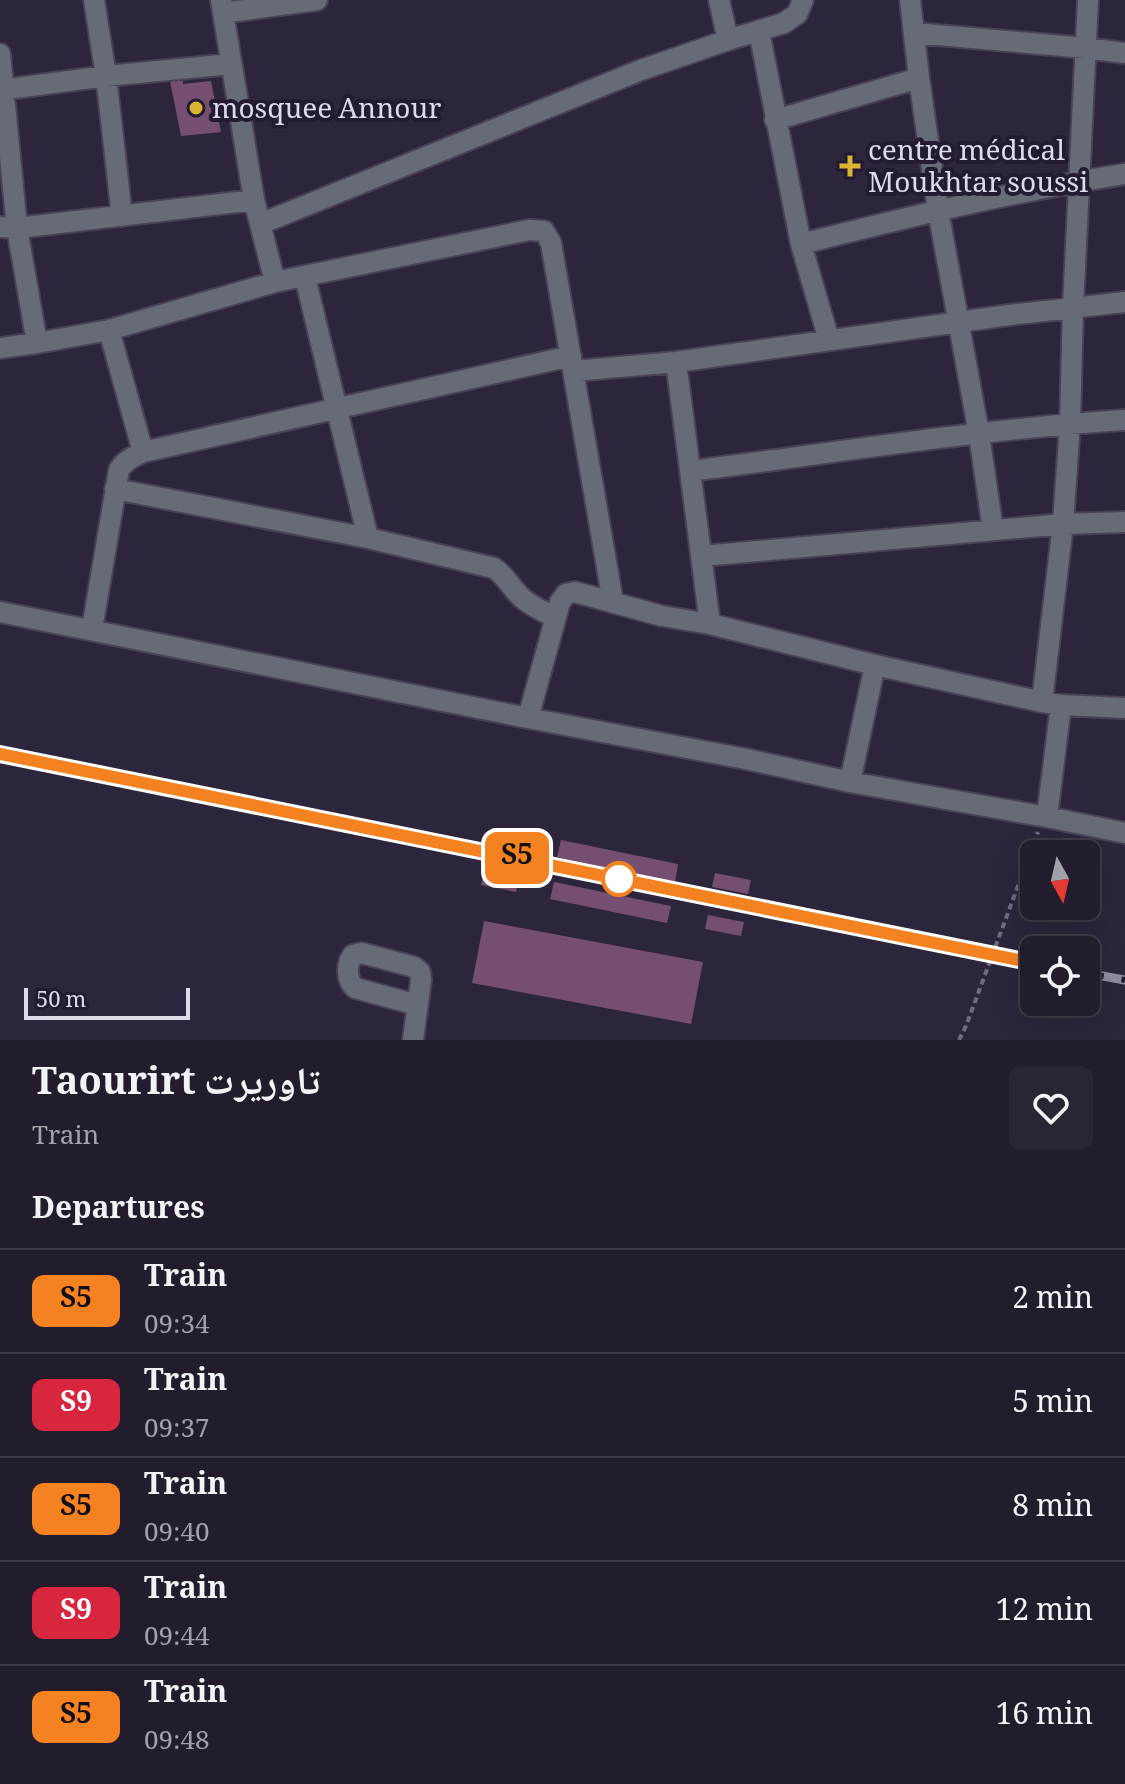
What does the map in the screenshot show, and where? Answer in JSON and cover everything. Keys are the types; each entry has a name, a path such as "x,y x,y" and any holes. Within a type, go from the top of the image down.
{"street":[{"path":"94,0 122,216"},
{"path":"275,282 254,200 222,6 317,0"},
{"path":"719,0 728,40"},
{"path":"260,224 641,70 784,23 797,14 803,0"},
{"path":"910,0 938,210 979,434 993,530"},
{"path":"1042,824 1070,424 1088,0"},
{"path":"759,31 801,244 829,340"},
{"path":"914,33 1125,53"},
{"path":"0,54 9,228 37,343"},
{"path":"1,90 231,64"},
{"path":"775,120 919,78"},
{"path":"801,244 938,210 1125,174"},
{"path":"9,228 254,200"},
{"path":"0,348 109,330 275,282 529,230 544,231 551,243 613,602"},
{"path":"305,277 368,538"},
{"path":"92,629 119,470 123,463 143,452 337,408 572,363 676,362 1125,302"},
{"path":"109,330 143,452"},
{"path":"676,362 710,624"},
{"path":"690,471 979,434 1125,420"},
{"path":"115,489 368,538 494,568 509,580 525,600 555,618"},
{"path":"702,556 1063,524 1125,522"},
{"path":"528,718 560,602 566,594 575,592 662,616 710,624 875,665 1052,703 1125,708"},
{"path":"0,612 746,759 1042,824 1125,833"},
{"path":"850,782 875,665"},
{"path":"413,1040 417,1005"}],"path":[{"path":"959,1040 1042,824"}],"building":[{"name":"mosquee Annour","path":"170,81 183,81 183,84 211,81 221,132 181,136"},
{"path":"492,828 527,835 524,849 489,842"},
{"path":"561,840 678,864 675,882 557,857"},
{"path":"484,871 519,878 516,892 481,885"},
{"path":"715,873 751,880 748,894 712,887"},
{"path":"554,882 671,906 667,923 550,899"},
{"path":"708,915 744,922 741,936 705,929"},
{"path":"484,921 703,962 691,1024 472,983"}],"railway":[{"path":"0,754 1020,959"},
{"path":"1100,976 1125,980"}],"train":[{"name":"S5","path":"0,754 1020,960"}],"place":[{"name":"mosquee Annour","path":"196,108"},
{"name":"centre médical Moukhtar soussi","path":"850,166"}]}
